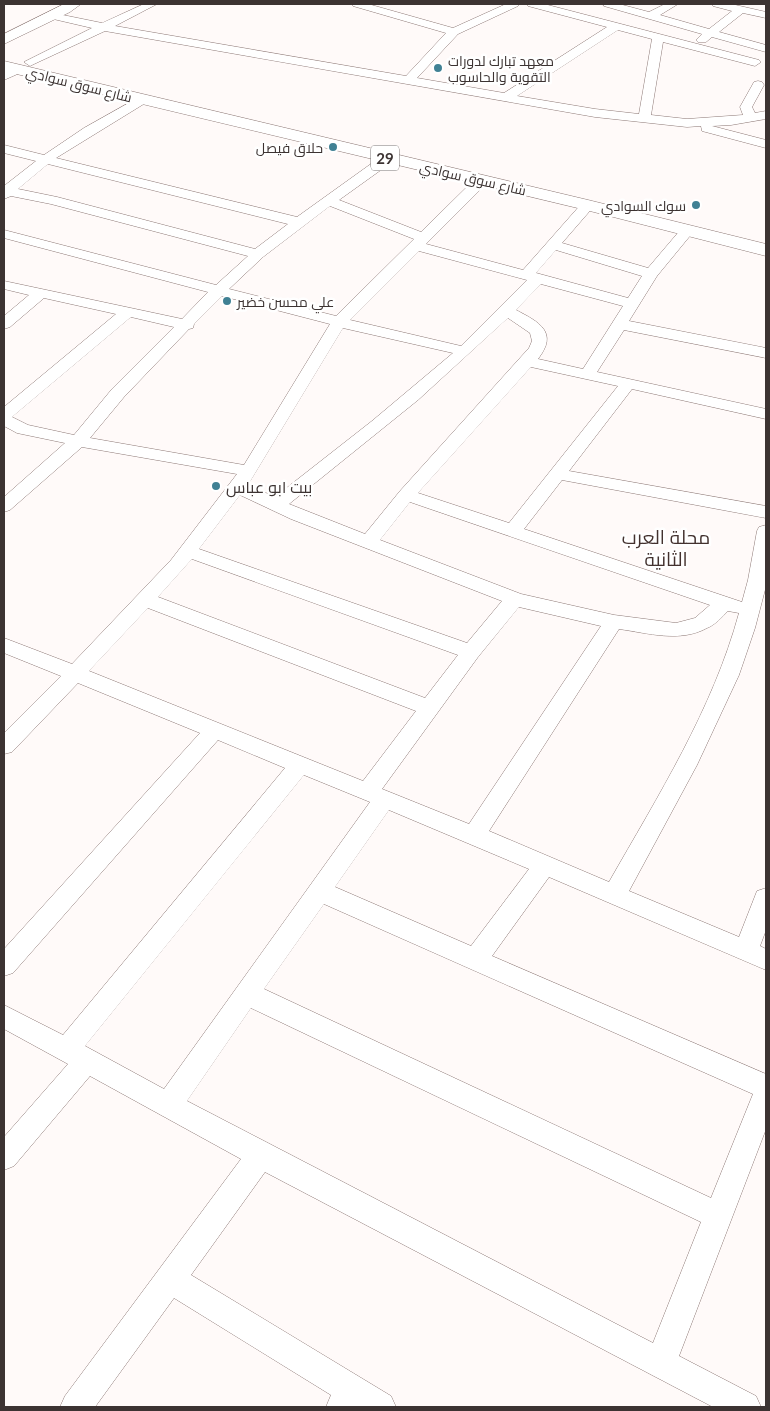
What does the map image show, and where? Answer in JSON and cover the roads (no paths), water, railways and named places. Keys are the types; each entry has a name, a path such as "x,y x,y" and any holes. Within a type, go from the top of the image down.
{"main road":[{"path":"4,40 55,10 74,4"},
{"name":"شارع سوق سوادي","path":"4,56 14,68 387,159 588,205 766,235"},
{"name":"شارع سوق سوادي","path":"14,68 657,216 687,231 766,250"}],"street":[{"path":"14,68 152,4"},
{"path":"357,4 454,32"},
{"path":"408,81 454,32 514,4"},
{"path":"532,4 755,62"},
{"path":"608,4 766,49"},
{"path":"651,16 673,4"},
{"path":"717,4 766,15"},
{"path":"693,47 741,9"},
{"path":"55,10 103,28 595,113 687,123 731,121 766,115"},
{"path":"505,98 615,27"},
{"path":"644,119 658,38"},
{"path":"750,118 746,107 758,85"},
{"path":"5,192 47,158 89,130 143,99"},
{"path":"687,123 766,144"},
{"path":"4,149 47,158 299,222"},
{"path":"4,506 78,441 118,393 258,254 387,159"},
{"path":"4,746 145,599 238,487 339,322 482,180"},
{"path":"5,192 52,200 258,254"},
{"path":"329,201 419,242 532,277 631,304"},
{"path":"276,505 420,391 507,312 552,245 588,205"},
{"path":"587,374 651,274 687,231"},
{"path":"4,234 339,322 464,351"},
{"path":"552,245 651,274"},
{"path":"4,285 186,325"},
{"path":"4,324 41,293"},
{"path":"4,415 128,312"},
{"path":"368,543 406,495 526,362 540,340 539,334 527,323 507,312"},
{"path":"619,324 766,353"},
{"path":"526,362 766,414"},
{"path":"512,532 628,384"},
{"path":"4,420 23,429 78,441 249,471"},
{"path":"557,474 766,512"},
{"path":"238,487 368,543 515,599 614,622 676,630 690,628 702,623 725,603"},
{"path":"406,495 752,612"},
{"path":"614,895 683,770 719,698 752,612 763,561 766,531"},
{"path":"186,551 471,652"},
{"path":"145,599 430,708"},
{"path":"168,1105 319,891 375,795 430,708 471,652 515,599"},
{"path":"474,835 614,622"},
{"path":"4,645 74,675 474,835 756,956 766,898"},
{"path":"4,966 214,731"},
{"path":"4,1157 77,1056 300,765"},
{"path":"476,960 545,865"},
{"path":"319,891 766,1088"},
{"path":"246,993 719,1216"},
{"path":"4,1016 261,1155 743,1407"},
{"path":"661,1363 766,1094"},
{"path":"76,1407 261,1155"},
{"path":"170,1279 347,1399 380,1407"}],"place":[{"name":"معهد تبارك لدورات التقوية والحاسوب","path":"438,68"},
{"name":"حلاق فيصل","path":"333,147"},
{"name":"سوك السوادي","path":"696,205"},
{"name":"علي محسن خضير","path":"227,301"},
{"name":"بيت ابو عباس","path":"216,486"}],"district":[{"name":"محلة العرب الثانية","path":"666,547"}]}
